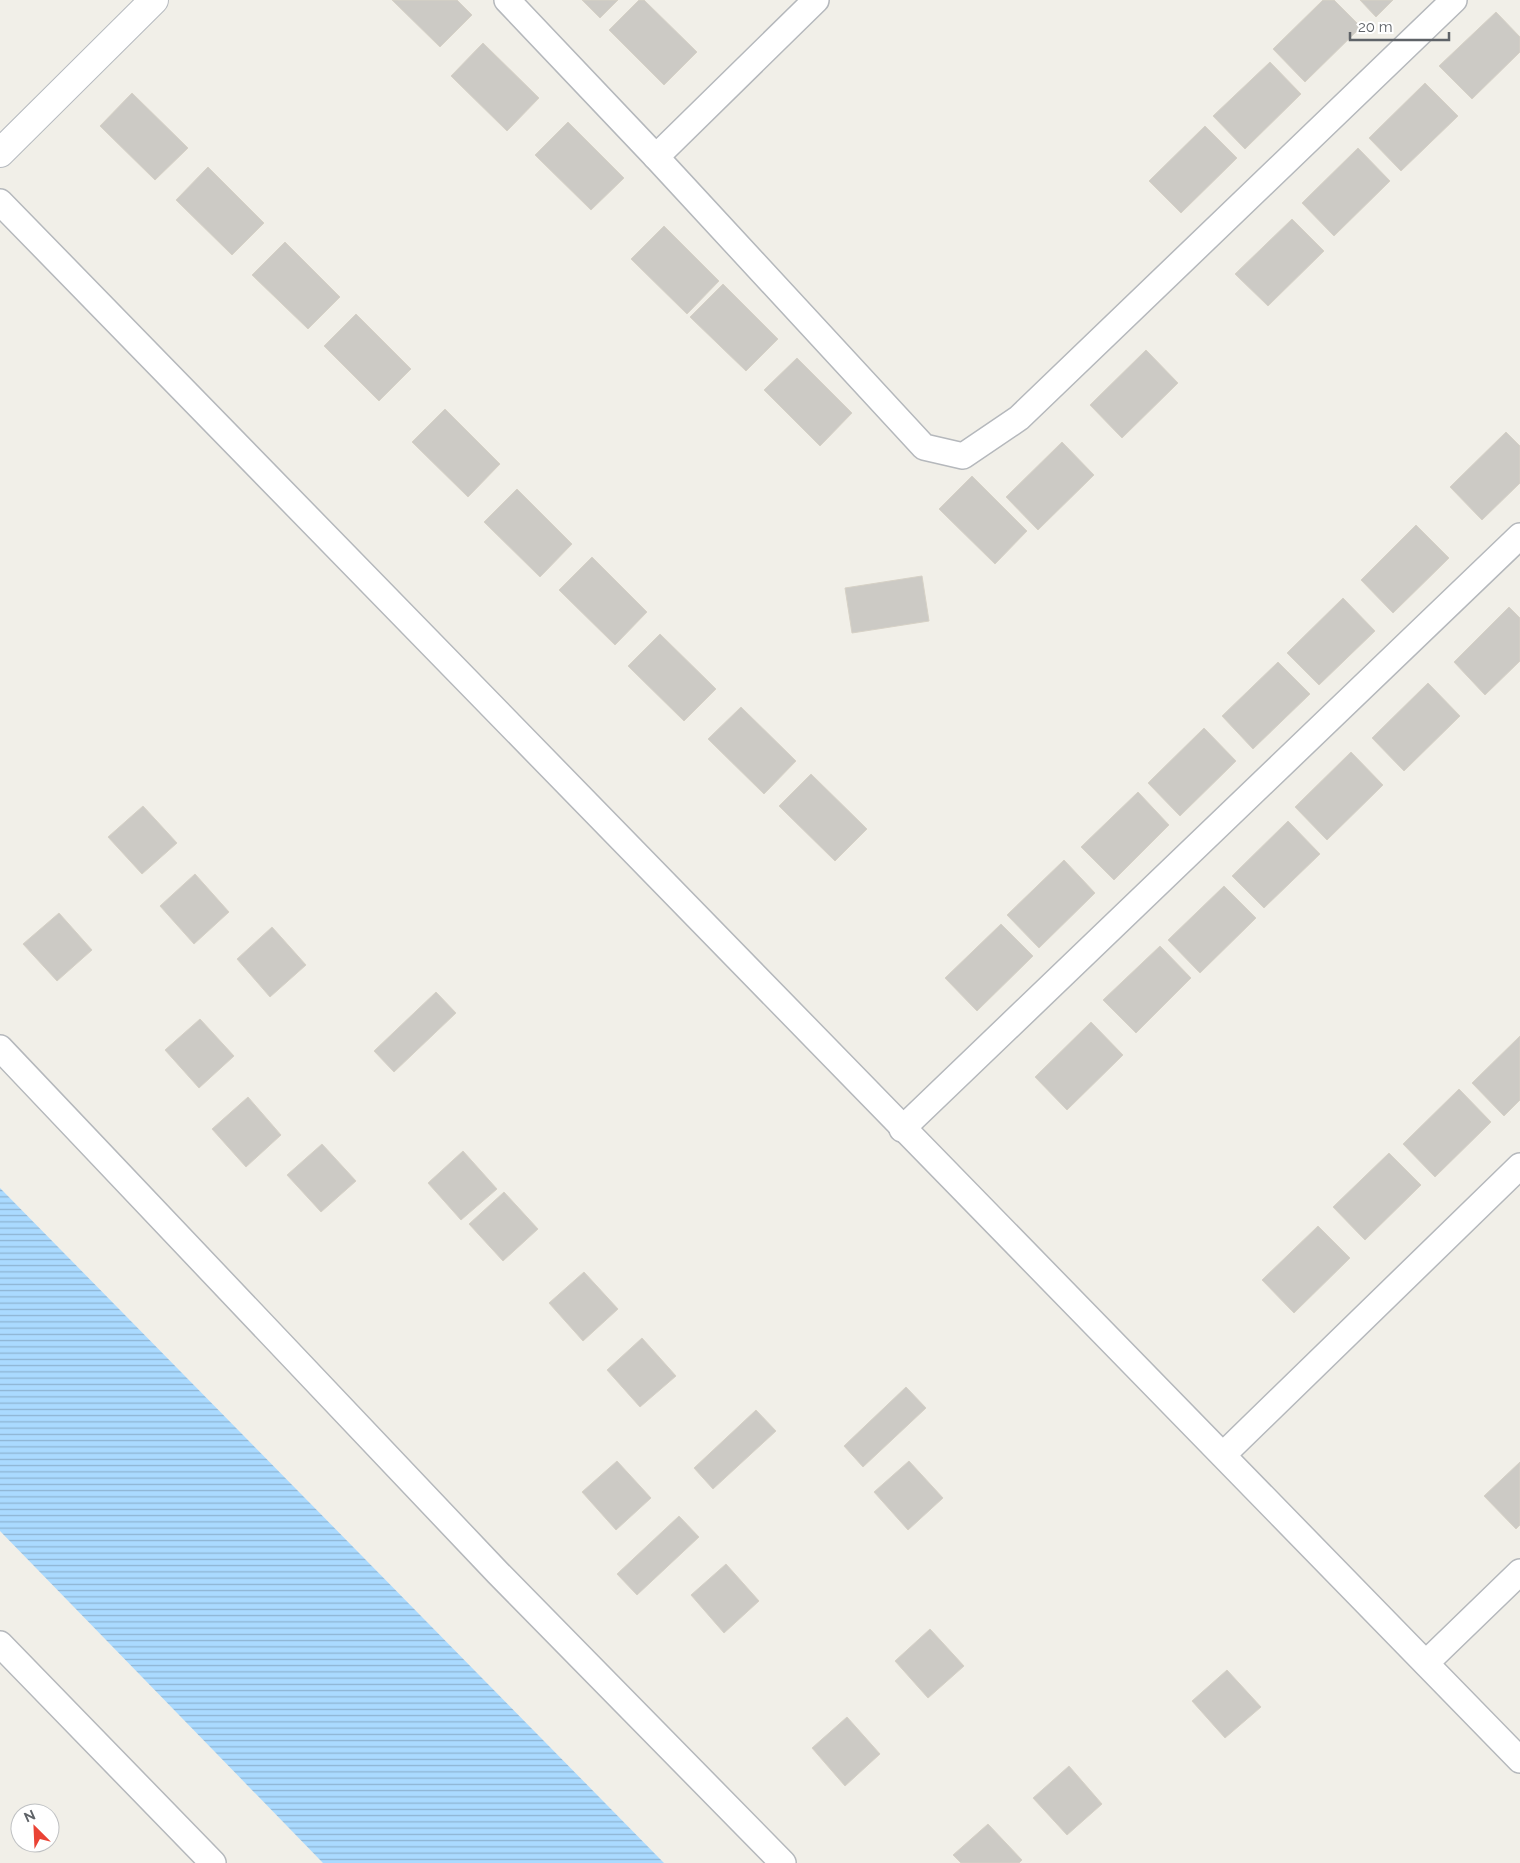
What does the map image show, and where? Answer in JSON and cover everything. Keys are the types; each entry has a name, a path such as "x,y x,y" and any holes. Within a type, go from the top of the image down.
{"street":[{"path":"0,153 154,0"},
{"path":"507,0 656,157 924,447 963,456 1019,418 1454,0"},
{"path":"656,157 816,0"},
{"path":"0,202 902,1129 1224,1454 1520,1760"},
{"path":"902,1129 1520,536"},
{"path":"0,1048 498,1572 783,1863"},
{"path":"1224,1454 1520,1166"},
{"path":"1426,1663 1520,1572"},
{"path":"0,1644 213,1863"}],"water":[{"path":"0,1188 664,1863 323,1863 0,1531"}],"building":[{"path":"392,0 457,0 472,15 440,47"},
{"path":"582,0 618,0 600,18"},
{"path":"639,0 644,0 697,52 664,85 609,30"},
{"path":"1323,0 1334,0 1361,27 1305,82 1273,49"},
{"path":"1360,0 1393,0 1376,17"},
{"path":"1496,12 1520,37 1520,52 1472,99 1439,66"},
{"path":"483,43 539,98 507,131 451,76"},
{"path":"1270,62 1301,94 1245,149 1213,116"},
{"path":"1425,83 1458,116 1401,171 1369,138"},
{"path":"132,93 188,148 155,180 100,126"},
{"path":"568,122 624,178 591,210 535,155"},
{"path":"1205,126 1237,158 1181,213 1149,181"},
{"path":"1358,148 1390,181 1334,236 1302,203"},
{"path":"208,167 264,223 232,255 176,200"},
{"path":"1292,219 1324,251 1268,306 1235,274"},
{"path":"664,226 719,281 687,314 631,259"},
{"path":"285,242 340,297 308,329 252,275"},
{"path":"723,284 778,339 746,371 690,317"},
{"path":"356,314 411,369 379,401 324,346"},
{"path":"1146,350 1178,383 1122,438 1090,405"},
{"path":"797,358 852,413 820,446 764,390"},
{"path":"445,409 500,464 468,497 412,442"},
{"path":"1506,432 1520,446 1520,483 1482,520 1450,487"},
{"path":"1062,442 1094,475 1038,530 1006,497"},
{"path":"972,476 1027,531 995,564 939,509"},
{"path":"517,489 572,544 540,577 484,522"},
{"path":"1416,525 1449,558 1393,613 1361,580"},
{"path":"592,557 647,612 615,645 559,590"},
{"path":"922,576 929,621 852,633 845,588"},
{"path":"1343,598 1375,631 1319,685 1287,653"},
{"path":"1509,607 1520,618 1520,661 1485,695 1454,662"},
{"path":"660,634 716,689 684,721 628,666"},
{"path":"1278,662 1310,694 1253,749 1222,716"},
{"path":"1428,683 1460,716 1404,771 1372,738"},
{"path":"741,707 796,761 764,794 708,739"},
{"path":"1204,728 1236,761 1180,816 1148,783"},
{"path":"1351,752 1383,785 1327,840 1295,807"},
{"path":"811,774 867,829 835,861 779,806"},
{"path":"1138,792 1169,825 1114,880 1081,847"},
{"path":"143,806 177,843 142,874 108,837"},
{"path":"1288,821 1320,854 1264,908 1232,876"},
{"path":"1064,860 1095,893 1039,948 1007,915"},
{"path":"195,874 229,912 194,944 160,906"},
{"path":"1224,886 1256,918 1200,973 1168,940"},
{"path":"59,913 92,950 57,981 23,944"},
{"path":"1001,924 1033,956 977,1011 945,978"},
{"path":"272,927 306,965 270,997 237,959"},
{"path":"1160,946 1191,978 1136,1033 1103,1000"},
{"path":"436,992 456,1013 394,1072 374,1051"},
{"path":"200,1019 234,1056 199,1088 165,1050"},
{"path":"1091,1022 1123,1055 1067,1110 1035,1077"},
{"path":"1520,1036 1520,1100 1504,1116 1472,1083"},
{"path":"1459,1089 1491,1122 1435,1177 1403,1144"},
{"path":"248,1097 281,1135 246,1167 212,1129"},
{"path":"322,1144 356,1181 321,1212 287,1175"},
{"path":"463,1151 497,1189 461,1220 428,1183"},
{"path":"1389,1153 1421,1185 1365,1240 1333,1207"},
{"path":"504,1192 538,1229 503,1261 469,1224"},
{"path":"1318,1226 1350,1258 1294,1313 1262,1280"},
{"path":"584,1272 618,1309 583,1341 549,1303"},
{"path":"642,1338 676,1376 640,1407 607,1370"},
{"path":"906,1387 926,1408 863,1467 844,1446"},
{"path":"756,1410 776,1431 713,1489 694,1468"},
{"path":"617,1461 651,1498 616,1530 582,1492"},
{"path":"909,1461 943,1498 908,1530 874,1492"},
{"path":"1520,1462 1520,1525 1516,1529 1484,1496"},
{"path":"679,1516 699,1537 637,1595 617,1574"},
{"path":"726,1564 759,1601 724,1633 691,1595"},
{"path":"930,1629 964,1666 928,1698 895,1661"},
{"path":"1227,1670 1261,1707 1225,1738 1192,1701"},
{"path":"847,1717 880,1754 845,1786 812,1748"},
{"path":"1069,1766 1102,1804 1067,1835 1033,1798"},
{"path":"988,1824 1022,1860 1019,1863 961,1863 953,1855"}]}
